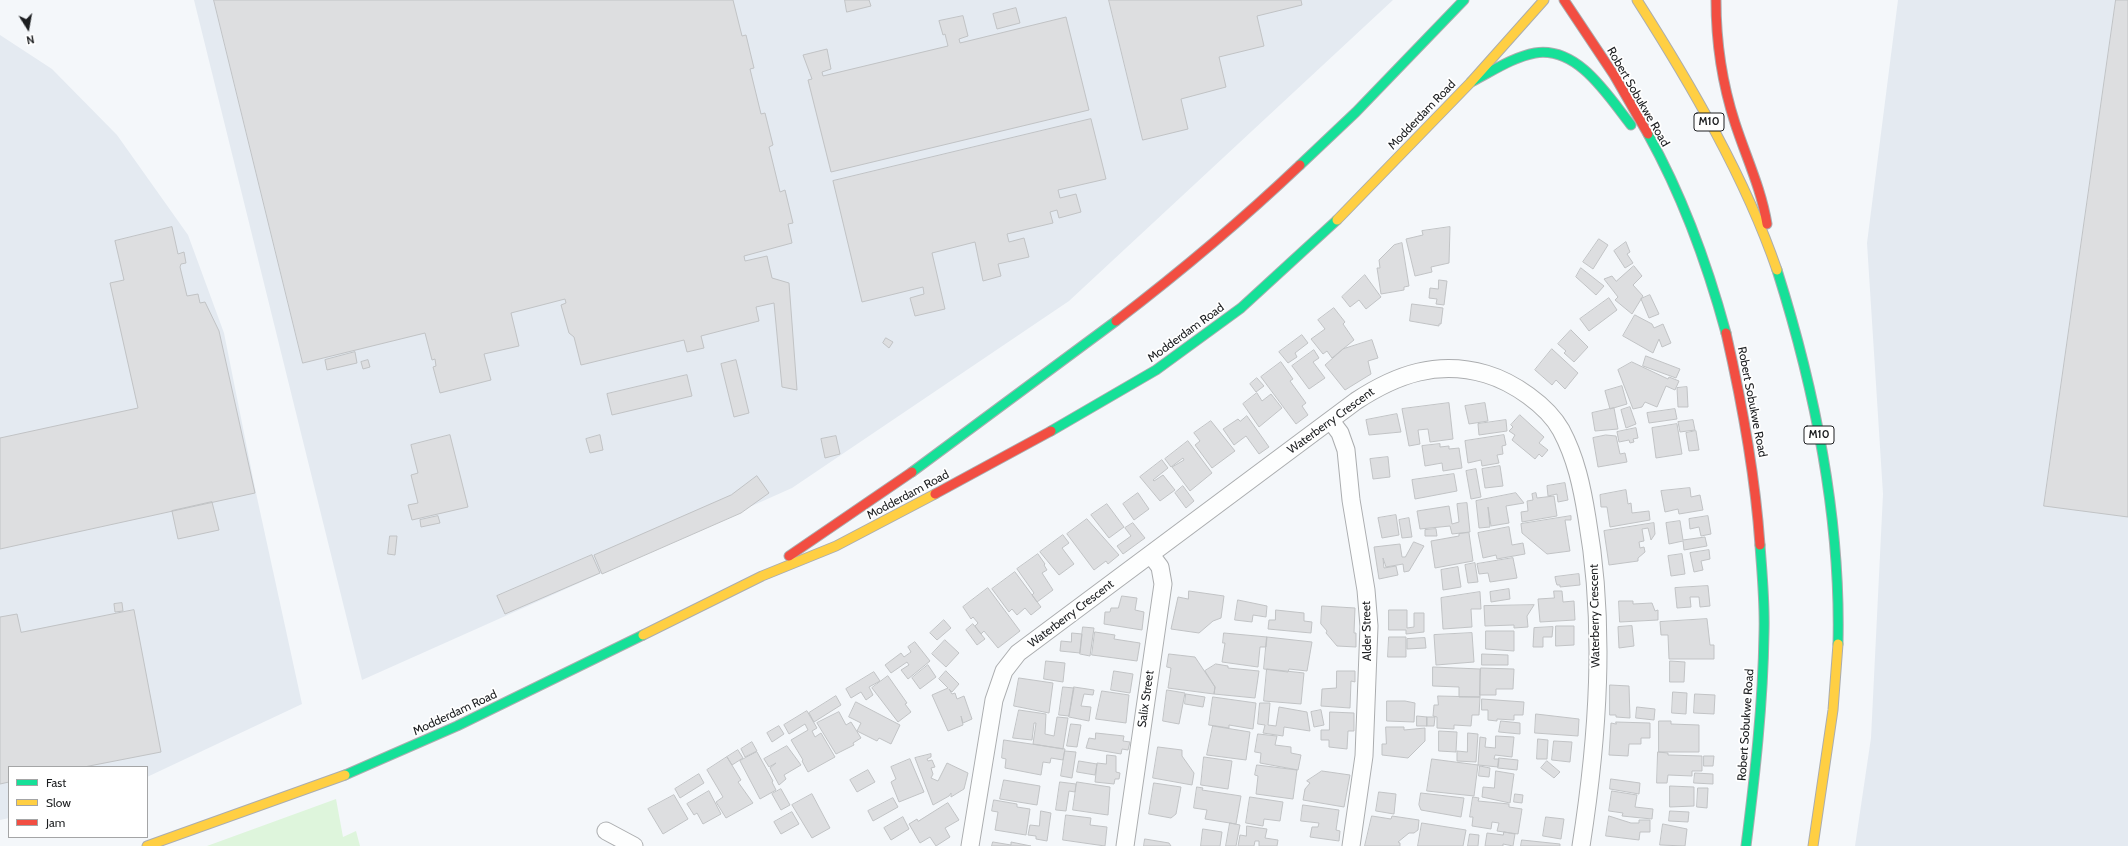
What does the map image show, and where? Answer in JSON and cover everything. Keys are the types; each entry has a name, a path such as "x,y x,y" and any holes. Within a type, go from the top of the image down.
{"street":[{"name":"Modderdam Road","path":"762,576 834,524 941,452 1174,277 1261,202 1356,112 1464,0"},
{"name":"Modderdam Road","path":"147,846 335,779 542,685 762,576 836,546 1003,458 1156,370 1241,308 1343,214 1471,82 1544,0"},
{"name":"Robert Sobukwe Road","path":"1564,0 1622,90 1660,157 1684,208 1727,336 1741,396 1752,463 1764,608 1762,708 1746,846"},
{"name":"M10","path":"1637,0 1683,76 1712,129 1769,250 1787,304 1815,409 1833,530 1838,626 1837,664 1830,730 1813,846"},
{"path":"1716,0 1719,49 1723,76 1731,110 1762,199 1767,222 1769,250"},
{"path":"1471,82 1522,57 1537,52 1554,52 1570,58 1584,70 1660,157"},
{"name":"Waterberry Crescent","path":"970,846 990,717 1004,671 1018,654 1356,401 1383,384 1401,376 1420,371 1446,368 1484,374 1518,388 1540,406 1560,428 1574,456 1581,483 1594,557 1597,608 1596,715 1591,781 1581,846"},
{"name":"Alder Street","path":"1331,421 1340,432 1346,450 1351,500 1368,604 1369,626 1364,756 1351,846"},
{"name":"Salix Street","path":"1124,846 1164,584 1161,571 1151,555"},
{"path":"606,831 634,846"}],"shaded area":[{"path":"194,0 1393,0 1069,301 792,488 362,680"},
{"path":"1898,0 2128,0 2128,846 1855,846 1871,738 1883,494 1867,243"},
{"path":"0,35 52,69 117,135 188,235 224,333 256,493 302,704 148,777 148,766 8,766 8,818 0,820"}],"green space":[{"path":"336,799 343,837 356,831 360,846 207,846"}],"building":[{"path":"214,0 733,0 742,36 746,35 754,68 750,69 761,114 765,113 773,145 769,147 780,192 785,190 793,223 788,224 792,243 744,256 745,261 767,256 772,278 789,283 797,390 782,387 774,303 756,307 759,321 701,336 704,348 687,352 684,340 581,365 574,337 569,333 561,305 566,303 565,299 511,313 519,346 484,354 491,380 440,393 433,367 436,366 435,359 432,360 425,333 303,363"},
{"path":"845,0 869,0 871,6 847,12"},
{"path":"1109,0 1301,0 1302,5 1257,16 1264,46 1219,57 1226,87 1181,99 1188,129 1143,140"},
{"path":"2116,0 2128,0 2128,517 2044,506"},
{"path":"1016,8 1020,23 997,29 993,14"},
{"path":"963,16 968,36 959,39 960,43 1066,17 1089,110 831,172 808,80 812,79 803,55 827,49 831,69 822,72 823,76 948,46 945,34 943,35 939,21"},
{"path":"1091,119 1106,179 1058,190 1060,198 1076,194 1081,212 1059,218 1057,210 1050,212 1053,223 1007,234 1009,242 1024,238 1029,257 998,264 1001,276 983,281 975,242 932,253 945,309 915,316 910,298 924,294 923,287 862,302 833,181"},
{"path":"172,227 178,254 184,252 186,263 181,264 180,267 187,296 198,294 200,303 205,302 219,331 255,493 0,549 0,438 138,408 110,283 124,280 115,241"},
{"path":"1450,227 1449,263 1431,267 1432,272 1415,276 1406,239 1423,235 1422,231"},
{"path":"1599,239 1608,245 1593,269 1583,262"},
{"path":"1626,242 1630,252 1627,254 1633,263 1625,268 1614,251"},
{"path":"1402,243 1409,286 1404,287 1404,290 1381,294 1377,268 1380,268 1379,260 1394,245"},
{"path":"1634,266 1642,276 1633,285 1643,296 1632,314 1615,300 1618,297 1604,279 1612,276 1616,281"},
{"path":"1581,268 1604,286 1596,295 1576,277"},
{"path":"1365,275 1381,297 1366,309 1359,300 1350,307 1342,297"},
{"path":"1439,280 1447,281 1444,305 1436,304 1437,299 1429,298 1430,288 1438,289"},
{"path":"1650,295 1659,314 1649,318 1641,299"},
{"path":"1609,298 1617,310 1589,331 1580,319"},
{"path":"1412,304 1443,308 1441,324 1439,324 1439,326 1410,321"},
{"path":"1334,308 1345,322 1343,324 1354,340 1332,358 1327,351 1323,354 1311,339 1325,329 1318,320"},
{"path":"1635,315 1652,324 1654,328 1663,324 1671,343 1662,347 1659,339 1653,353 1623,336"},
{"path":"1571,330 1588,347 1574,362 1564,353 1566,351 1558,344"},
{"path":"1302,335 1308,343 1295,353 1297,357 1288,363 1279,352"},
{"path":"886,338 893,342 889,348 883,343"},
{"path":"1372,340 1378,358 1368,361 1371,374 1345,390 1325,365 1343,349"},
{"path":"1552,349 1578,373 1565,389 1556,380 1552,385 1535,370"},
{"path":"1314,350 1319,358 1313,362 1325,378 1309,389 1292,366"},
{"path":"355,352 357,363 327,370 325,360"},
{"path":"1646,356 1680,369 1676,378 1643,366"},
{"path":"368,360 370,367 363,369 361,362"},
{"path":"736,360 749,413 734,417 721,364"},
{"path":"1281,362 1293,379 1290,381 1306,403 1302,406 1308,415 1296,424 1261,377"},
{"path":"1632,362 1668,379 1669,377 1679,381 1675,390 1666,386 1657,407 1645,402 1642,407 1633,409 1618,370"},
{"path":"687,375 692,396 612,415 607,394"},
{"path":"1257,378 1264,386 1256,392 1250,384"},
{"path":"1622,386 1627,404 1610,409 1605,391"},
{"path":"1687,387 1688,407 1678,407 1677,388"},
{"path":"1257,393 1262,401 1271,394 1282,408 1259,427 1243,404"},
{"path":"1449,403 1453,439 1430,442 1428,429 1418,430 1420,444 1409,446 1402,409"},
{"path":"1485,403 1488,421 1469,424 1465,406"},
{"path":"1630,407 1636,424 1626,428 1621,410"},
{"path":"1614,408 1618,429 1595,431 1592,413"},
{"path":"1675,409 1677,419 1649,423 1647,413"},
{"path":"1397,414 1401,432 1369,435 1366,420"},
{"path":"1520,415 1544,437 1539,443 1548,450 1542,457 1539,454 1535,459 1512,440 1515,435 1509,431 1513,427 1511,425"},
{"path":"1247,416 1269,447 1259,454 1246,436 1234,445 1223,429 1238,419 1240,421"},
{"path":"1506,420 1507,431 1479,435 1478,424"},
{"path":"1693,420 1695,430 1680,432 1678,422"},
{"path":"1211,421 1235,451 1212,468 1195,445 1200,441 1194,433"},
{"path":"1677,424 1682,454 1656,458 1652,428"},
{"path":"1636,428 1638,438 1633,439 1634,442 1630,443 1629,440 1619,442 1617,432"},
{"path":"1696,431 1699,450 1689,451 1686,433"},
{"path":"450,435 468,507 412,520 408,505 418,503 411,475 418,473 411,445"},
{"path":"600,435 603,450 590,453 586,439"},
{"path":"1504,435 1506,445 1502,446 1503,454 1497,455 1499,463 1482,466 1481,460 1468,463 1465,441"},
{"path":"1606,435 1616,436 1620,454 1625,453 1627,462 1598,467 1593,438"},
{"path":"836,436 840,454 825,458 821,439"},
{"path":"1188,441 1212,473 1190,491 1172,467 1184,460 1183,458 1171,467 1165,459"},
{"path":"1440,444 1440,447 1449,446 1449,449 1459,448 1462,468 1443,471 1442,463 1425,466 1422,446"},
{"path":"1388,457 1390,477 1373,479 1370,459"},
{"path":"1162,460 1168,468 1153,480 1154,481 1163,475 1175,490 1160,501 1140,477"},
{"path":"1500,466 1503,486 1485,488 1482,469"},
{"path":"1476,469 1481,497 1471,499 1466,471"},
{"path":"1454,474 1457,491 1415,499 1412,480"},
{"path":"757,476 769,493 741,513 602,574 594,555 731,495"},
{"path":"1565,483 1568,500 1558,502 1557,494 1548,496 1547,486"},
{"path":"1183,486 1194,501 1186,508 1175,493"},
{"path":"1690,488 1691,497 1700,495 1703,510 1679,514 1678,509 1665,512 1661,491"},
{"path":"1626,490 1628,504 1631,503 1632,513 1649,511 1650,520 1610,527 1607,507 1601,507 1600,495"},
{"path":"1138,493 1149,509 1134,520 1123,504"},
{"path":"1516,493 1524,503 1506,506 1509,523 1491,526 1488,507 1490,527 1479,528 1476,501"},
{"path":"1536,493 1537,498 1554,496 1557,516 1522,522 1521,512 1528,511 1527,501 1533,500 1532,494"},
{"path":"212,502 219,530 178,539 172,511"},
{"path":"1467,503 1470,532 1452,534 1450,526 1420,529 1417,511 1449,506 1452,524 1459,522 1457,504"},
{"path":"1107,504 1124,527 1109,538 1091,515"},
{"path":"1396,515 1399,535 1382,538 1378,518"},
{"path":"438,516 440,523 421,527 420,520"},
{"path":"1571,516 1571,520 1565,520 1570,551 1547,554 1522,533 1521,524"},
{"path":"1708,516 1711,534 1701,536 1699,527 1690,529 1689,519"},
{"path":"1409,518 1412,537 1402,538 1399,520"},
{"path":"1087,519 1119,555 1108,564 1106,561 1094,570 1067,534"},
{"path":"1680,521 1683,540 1705,537 1707,546 1684,550 1683,541 1669,544 1666,523"},
{"path":"1133,523 1145,538 1123,554 1117,546 1131,536 1125,528"},
{"path":"1654,523 1655,534 1651,540 1648,528 1642,529 1644,541 1639,542 1640,548 1644,547 1645,552 1638,558 1638,561 1609,565 1604,531"},
{"path":"1509,527 1512,545 1523,543 1525,554 1497,559 1496,555 1483,558 1478,533"},
{"path":"1436,529 1437,536 1425,536 1425,530"},
{"path":"1469,533 1473,561 1435,568 1431,541"},
{"path":"1063,535 1069,543 1062,548 1074,564 1059,575 1040,552"},
{"path":"390,536 397,536 395,555 388,554"},
{"path":"1414,542 1424,546 1409,571 1404,572 1403,564 1386,567 1383,558 1384,568 1396,566 1398,575 1379,579 1374,547 1400,544 1402,557 1405,557"},
{"path":"1709,550 1710,559 1701,561 1703,570 1694,572 1690,553"},
{"path":"1038,554 1047,570 1042,573 1053,590 1037,602 1032,595 1034,593 1017,569"},
{"path":"1682,554 1685,574 1671,576 1668,556"},
{"path":"592,555 600,573 505,614 497,596"},
{"path":"1513,558 1517,578 1490,582 1488,573 1479,574 1477,564"},
{"path":"1475,563 1478,582 1468,583 1465,565"},
{"path":"1458,567 1461,587 1443,590 1441,570"},
{"path":"1015,572 1041,607 1031,615 1025,608 1017,615 1012,609 1009,612 992,589"},
{"path":"1579,574 1580,585 1560,587 1560,585 1557,585 1555,577"},
{"path":"1708,586 1710,606 1700,607 1699,597 1690,597 1691,607 1677,608 1675,588"},
{"path":"988,588 1020,631 998,648 984,631 981,634 975,626 978,623 973,617 971,619 963,607"},
{"path":"1509,589 1510,599 1491,602 1490,592"},
{"path":"1189,591 1224,596 1221,618 1213,621 1199,633 1171,629 1178,597 1188,599"},
{"path":"1554,591 1562,591 1563,602 1574,601 1575,620 1540,622 1538,599 1554,598"},
{"path":"1480,592 1481,609 1471,609 1472,627 1443,629 1441,598"},
{"path":"1122,596 1137,598 1135,610 1144,612 1142,630 1104,624 1105,612 1110,612 1111,608 1118,608"},
{"path":"1238,600 1267,606 1266,617 1253,615 1252,622 1235,620"},
{"path":"1619,601 1633,601 1633,604 1652,603 1655,611 1658,610 1658,620 1620,622"},
{"path":"122,603 123,611 115,612 114,604"},
{"path":"1534,605 1527,616 1528,627 1514,628 1514,625 1485,626 1484,606"},
{"path":"1322,606 1355,608 1354,633 1356,633 1356,647 1337,646 1326,633 1327,631 1321,624"},
{"path":"134,610 161,752 89,766 8,766 8,782 0,784 0,617 17,614 21,632"},
{"path":"1276,610 1304,613 1304,621 1312,622 1311,633 1268,629 1269,620 1275,620"},
{"path":"1389,610 1407,610 1407,628 1414,627 1414,613 1424,613 1424,632 1406,634 1406,630 1389,630"},
{"path":"1707,619 1710,645 1714,645 1714,659 1669,659 1668,635 1661,635 1660,622"},
{"path":"944,620 951,628 937,640 930,633"},
{"path":"973,624 985,639 977,645 966,630"},
{"path":"1556,626 1574,626 1574,645 1556,646"},
{"path":"1632,626 1634,646 1619,648 1618,627"},
{"path":"1083,627 1094,628 1090,656 1080,654"},
{"path":"1553,627 1552,637 1543,637 1543,647 1533,647 1534,628"},
{"path":"1486,631 1514,631 1514,651 1486,649"},
{"path":"1095,632 1115,635 1114,639 1140,643 1137,661 1092,655"},
{"path":"1072,633 1082,634 1080,653 1060,651 1061,641 1071,642"},
{"path":"1224,633 1267,637 1266,647 1260,647 1258,667 1222,662 1225,643 1223,643"},
{"path":"1472,633 1474,662 1436,665 1434,635"},
{"path":"1267,637 1312,642 1307,671 1289,669 1288,672 1264,669"},
{"path":"1389,637 1406,637 1406,657 1388,657"},
{"path":"1425,638 1426,648 1407,649 1407,639"},
{"path":"945,640 959,653 946,667 932,654"},
{"path":"915,642 930,661 908,679 901,670 909,665 907,662 891,673 885,665 901,653 904,657 911,652 908,647"},
{"path":"1169,654 1195,657 1215,687 1214,694 1168,688 1171,668 1167,667"},
{"path":"1482,654 1508,655 1508,665 1482,665"},
{"path":"1046,661 1065,663 1063,682 1044,679"},
{"path":"1670,661 1685,662 1684,682 1670,682"},
{"path":"1216,664 1228,666 1228,668 1259,671 1255,698 1214,694 1215,687 1205,671"},
{"path":"928,665 936,677 920,689 912,678"},
{"path":"1433,667 1480,669 1480,697 1459,697 1459,687 1433,686"},
{"path":"1481,668 1514,669 1513,689 1496,689 1496,695 1480,695"},
{"path":"1267,669 1304,673 1301,704 1264,701"},
{"path":"946,671 959,684 952,692 949,689 952,694 955,693 957,699 964,696 972,719 963,723 961,716 963,725 948,731 932,695 948,688 939,679"},
{"path":"1114,671 1133,674 1130,693 1111,690"},
{"path":"1337,671 1355,671 1355,682 1351,681 1350,708 1321,706 1322,689 1336,688"},
{"path":"874,672 880,681 869,687 873,695 866,700 861,692 851,698 846,689"},
{"path":"888,676 907,703 905,704 911,712 898,722 872,688"},
{"path":"1019,678 1053,683 1049,713 1014,706"},
{"path":"1610,685 1629,686 1630,718 1610,715"},
{"path":"1063,687 1074,688 1069,716 1059,715"},
{"path":"1074,687 1094,690 1093,695 1084,694 1081,706 1091,707 1089,721 1069,717"},
{"path":"1167,690 1185,693 1179,724 1163,721"},
{"path":"1102,691 1129,695 1126,723 1096,719"},
{"path":"1673,692 1687,693 1686,714 1672,713"},
{"path":"1186,694 1205,697 1203,707 1185,704"},
{"path":"1695,694 1715,695 1714,714 1694,713"},
{"path":"836,696 841,705 814,722 809,713"},
{"path":"1438,696 1480,697 1479,715 1472,715 1471,726 1454,725 1454,729 1437,728 1437,717 1433,716 1434,705 1438,705"},
{"path":"1213,697 1256,703 1253,729 1229,725 1229,728 1209,725"},
{"path":"1482,699 1524,702 1523,715 1514,715 1514,720 1488,720 1488,710 1482,710"},
{"path":"1387,701 1405,701 1415,703 1414,722 1387,721"},
{"path":"856,702 900,725 891,744 879,738 877,741 857,731 861,723 849,717"},
{"path":"1260,703 1270,703 1268,725 1276,726 1279,707 1307,712 1310,731 1284,727 1283,736 1263,733 1265,725 1258,724"},
{"path":"1637,707 1655,709 1654,720 1636,718"},
{"path":"1019,710 1046,714 1045,734 1054,736 1057,717 1068,718 1063,749 1033,744 1036,723 1034,723 1032,740 1013,738"},
{"path":"1321,710 1324,725 1314,727 1311,712"},
{"path":"807,711 817,728 812,731 815,737 821,733 835,757 808,772 802,761 803,760 791,740 808,730 805,724 789,734 784,725"},
{"path":"839,712 846,725 851,722 861,738 853,743 854,745 836,754 817,723"},
{"path":"1330,712 1354,713 1354,731 1348,731 1347,749 1329,747 1329,740 1321,740 1321,730 1329,730"},
{"path":"1536,714 1579,719 1578,736 1535,733"},
{"path":"1417,716 1427,717 1427,726 1417,726"},
{"path":"1427,717 1435,717 1434,726 1427,726"},
{"path":"1501,721 1520,723 1520,734 1499,732"},
{"path":"1659,721 1671,721 1671,724 1699,725 1699,752 1659,752"},
{"path":"1616,722 1650,723 1650,738 1641,738 1641,744 1629,744 1628,756 1609,755 1611,723 1616,724"},
{"path":"1071,724 1081,725 1077,747 1067,746"},
{"path":"779,726 784,734 772,742 767,733"},
{"path":"1213,726 1250,732 1246,760 1207,755"},
{"path":"1386,727 1404,727 1404,730 1425,728 1425,741 1408,758 1382,755 1382,744 1386,744"},
{"path":"1439,731 1457,732 1456,752 1439,751"},
{"path":"1096,733 1124,736 1123,741 1130,742 1128,750 1122,749 1121,754 1086,748 1089,738 1095,739"},
{"path":"1468,733 1478,734 1476,762 1457,761 1457,751 1467,752"},
{"path":"1258,734 1277,736 1275,745 1291,747 1291,753 1301,755 1298,770 1260,763 1261,753 1255,752"},
{"path":"1496,736 1514,737 1512,757 1495,755 1494,759 1499,759 1498,767 1478,765 1480,737 1486,738 1485,747 1495,748"},
{"path":"1538,739 1548,740 1547,759 1537,759"},
{"path":"1004,740 1065,749 1063,760 1051,758 1050,763 1043,762 1041,775 1005,768 1006,759 1002,758"},
{"path":"1554,741 1572,742 1570,762 1552,760"},
{"path":"752,742 757,751 745,757 741,749"},
{"path":"787,746 801,765 784,775 786,779 779,785 770,768 776,763 769,767 764,759"},
{"path":"1158,747 1182,750 1182,756 1194,773 1192,785 1153,778"},
{"path":"738,750 743,758 732,765 727,757"},
{"path":"1065,751 1076,752 1072,778 1061,776"},
{"path":"757,752 773,781 772,782 776,790 760,799 740,761"},
{"path":"1658,752 1668,753 1668,755 1702,756 1702,771 1692,771 1692,776 1668,775 1667,783 1657,783"},
{"path":"931,754 931,757 927,759 928,761 932,760 935,767 931,768 933,774 931,778 938,781 947,763 968,773 964,789 951,797 951,793 949,796 933,805 915,758"},
{"path":"1107,755 1116,756 1116,772 1120,773 1119,779 1115,779 1114,784 1095,782 1097,763 1106,764"},
{"path":"1704,756 1714,756 1713,766 1704,766"},
{"path":"727,757 741,780 738,782 753,803 726,818 716,802 723,797 707,770"},
{"path":"1204,757 1232,761 1228,789 1201,785"},
{"path":"1499,758 1518,760 1517,770 1498,768"},
{"path":"910,759 924,792 899,802 891,782 896,779 891,767"},
{"path":"1432,759 1478,765 1474,796 1427,791"},
{"path":"1079,761 1097,764 1095,775 1077,772"},
{"path":"1547,761 1560,772 1554,778 1541,768"},
{"path":"1257,765 1297,770 1293,799 1256,794 1258,776 1255,775"},
{"path":"1480,766 1490,768 1489,777 1479,776"},
{"path":"868,770 875,782 857,792 850,780"},
{"path":"1322,771 1350,775 1344,807 1303,800 1305,789 1310,783 1307,781"},
{"path":"1496,771 1514,774 1510,803 1482,797 1483,787 1494,788"},
{"path":"1695,773 1713,774 1713,784 1694,783"},
{"path":"699,774 704,783 680,798 675,789"},
{"path":"1611,779 1640,783 1639,794 1610,789"},
{"path":"1004,780 1040,786 1037,805 1000,799"},
{"path":"1060,782 1076,784 1075,792 1069,791 1066,811 1056,810"},
{"path":"1077,782 1110,787 1108,815 1073,810"},
{"path":"1154,783 1181,787 1176,814 1171,818 1149,814"},
{"path":"1670,786 1694,787 1694,806 1670,807"},
{"path":"1197,787 1203,788 1202,790 1241,796 1236,824 1205,819 1207,810 1194,808"},
{"path":"1698,788 1708,788 1707,808 1697,807"},
{"path":"781,789 790,805 781,810 772,794"},
{"path":"709,791 721,814 703,824 697,813 694,815 687,804"},
{"path":"1612,791 1637,795 1635,807 1653,809 1652,819 1622,816 1623,813 1609,811"},
{"path":"1379,792 1396,794 1394,814 1376,811"},
{"path":"1421,793 1464,798 1461,817 1421,810 1419,805"},
{"path":"812,794 830,828 812,838 792,805"},
{"path":"1515,794 1523,795 1522,803 1514,802"},
{"path":"674,795 688,819 663,834 648,809"},
{"path":"1250,797 1283,802 1280,821 1264,819 1263,826 1246,823"},
{"path":"1473,797 1479,798 1478,801 1509,804 1509,807 1522,809 1518,834 1497,831 1499,823 1492,822 1491,829 1472,826 1473,817 1470,817"},
{"path":"893,798 898,807 873,821 868,811"},
{"path":"994,800 1017,804 1017,807 1030,809 1026,835 995,830 998,812 992,811"},
{"path":"948,803 959,820 945,828 950,837 936,846 930,837 920,843 909,824 917,819 918,821"},
{"path":"1303,805 1339,810 1336,830 1340,831 1339,841 1310,837 1312,827 1318,827 1319,823 1301,821"},
{"path":"1041,811 1051,813 1047,841 1036,839 1036,836 1028,835 1030,825 1039,826"},
{"path":"1670,811 1689,812 1688,822 1669,821"},
{"path":"792,812 799,824 781,834 774,822"},
{"path":"1066,815 1091,818 1090,825 1107,827 1105,846 1063,840"},
{"path":"1372,816 1391,819 1392,816 1419,820 1418,830 1414,833 1409,833 1398,842 1400,843 1400,846 1365,846"},
{"path":"1609,816 1631,823 1639,823 1639,820 1650,820 1650,832 1640,832 1639,840 1606,836"},
{"path":"903,817 909,829 891,840 884,828"},
{"path":"1546,817 1564,819 1561,839 1543,836"},
{"path":"1230,823 1240,825 1236,846 1226,846"},
{"path":"1422,823 1466,830 1463,846 1418,846"},
{"path":"1663,824 1687,829 1685,846 1660,845"},
{"path":"1247,826 1267,829 1265,838 1278,840 1277,846 1259,846 1259,841 1255,841 1254,846 1238,846 1240,835 1246,836"},
{"path":"1203,829 1222,832 1220,846 1201,846"},
{"path":"1504,832 1515,834 1513,846 1503,844 1503,846 1485,846 1487,833 1503,835"},
{"path":"1470,834 1479,835 1478,846 1468,846"},
{"path":"1145,839 1169,843 1171,846 1144,846"},
{"path":"1522,840 1560,844 1560,846 1521,846"},
{"path":"993,842 1011,845 1011,842 1031,846 992,846"}],"traffic: fast":[{"path":"1300,165 1356,112 1464,0"},
{"path":"1471,82 1502,65 1527,55 1535,53 1551,53 1565,57 1578,65 1602,88 1631,125"},
{"path":"1648,134 1661,158 1693,231 1711,281 1726,333"},
{"path":"1051,431 1156,370 1241,308 1337,220"},
{"path":"1777,270 1803,361 1823,455 1835,549 1838,597 1838,644"},
{"path":"912,472 1116,321"},
{"path":"1746,846 1758,740 1762,686 1764,611 1760,545"},
{"path":"345,775 457,726 643,635"}],"traffic: slow":[{"path":"1337,220 1471,82 1544,0"},
{"path":"1637,0 1677,64 1715,131 1749,200 1777,270"},
{"path":"643,635 762,576 836,546 935,494"},
{"path":"1813,846 1833,710 1838,644"},
{"path":"147,846 345,775"}],"traffic: jam":[{"path":"1564,0 1614,75 1648,134"},
{"path":"1716,0 1717,31 1723,78 1730,108 1757,185 1767,224"},
{"path":"1116,321 1210,246 1300,165"},
{"path":"1726,333 1747,438 1755,491 1760,545"},
{"path":"935,494 1051,431"},
{"path":"789,556 912,472"}]}
